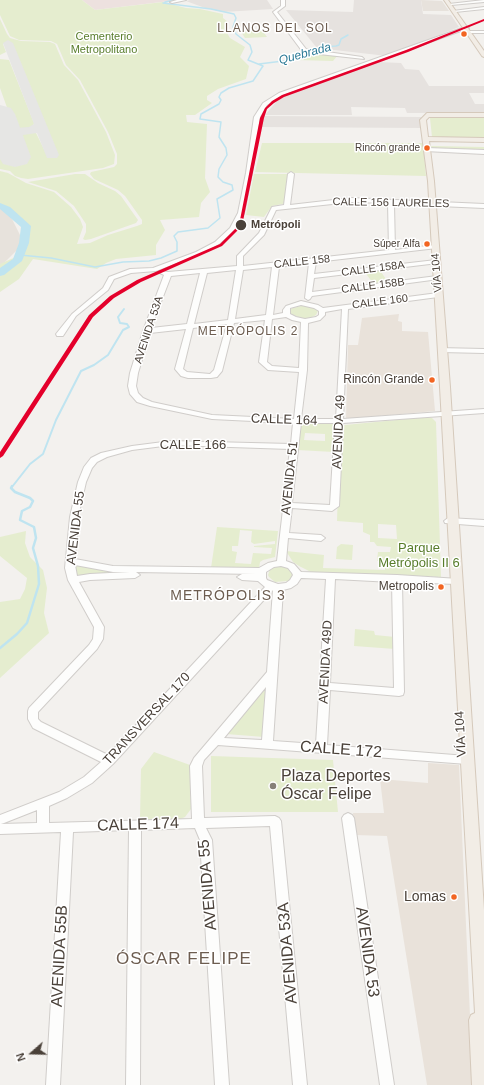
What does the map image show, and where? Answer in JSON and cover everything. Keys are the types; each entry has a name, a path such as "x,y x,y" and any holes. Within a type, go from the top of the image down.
{"main road":[{"path":"448,1 467,30 484,51"},
{"path":"448,1 484,55"},
{"name":"VÍA 104","path":"484,115 425,116 423,120 432,204 442,350 444,384 442,387 445,414 450,521 484,1030"},
{"path":"426,139 484,140"},
{"name":"VÍA 104","path":"480,975 481,1085"}],"street":[{"path":"172,2 184,0"},
{"path":"283,0 283,6 275,12 304,50 362,58"},
{"path":"448,1 484,1"},
{"path":"455,11 484,8"},
{"path":"154,270 198,253 217,243 233,229 241,213 249,173 257,117 265,104 281,94 467,30 484,28"},
{"path":"467,30 484,32"},
{"path":"427,150 484,152"},
{"path":"287,205 291,174"},
{"name":"CALLE 156 LAURELES","path":"240,268 240,256 262,234 274,208 287,205 343,200 484,206"},
{"path":"391,201 392,252"},
{"name":"CALLE 158","path":"168,274 276,265 435,247"},
{"path":"307,304 313,260"},
{"name":"CALLE 158A","path":"311,276 436,262"},
{"path":"276,265 263,362 271,368 302,370"},
{"path":"204,271 179,369 181,372 192,376 214,375 218,371 231,322 240,268"},
{"path":"60,334 74,315 106,289 111,278 130,271 154,270 168,274"},
{"name":"AVENIDA 53A","path":"132,386 147,331 168,274"},
{"name":"CALLE 158B","path":"309,294 437,278"},
{"name":"CALLE 160","path":"322,311 345,310 438,297"},
{"name":"CALLE 160","path":"322,311 438,297"},
{"path":"147,331 287,315 294,319 305,321 318,319 322,311 316,306 307,304 292,306 286,310 287,315"},
{"name":"AVENIDA 49","path":"288,505 332,508 335,506 345,310"},
{"name":"AVENIDA 51","path":"281,563 302,370 305,321"},
{"path":"442,350 484,351"},
{"name":"CALLE 164","path":"132,386 134,394 140,400 150,404 212,418 339,422 484,411"},
{"name":"CALLE 166","path":"94,460 118,451 171,443 294,447"},
{"name":"AVENIDA 55","path":"94,460 88,468 82,482 74,517 70,574 99,627 98,639 93,647 33,711 33,719 37,725 110,761"},
{"path":"450,521 484,523"},
{"path":"284,535 321,538"},
{"path":"70,561 114,569 261,574"},
{"path":"73,580 90,577 126,575 261,574 271,565 281,563 291,566 298,575"},
{"path":"261,574 264,582 275,587 288,586 294,582 298,575"},
{"path":"298,575 454,581"},
{"name":"AVENIDA 49D","path":"321,748 331,576"},
{"path":"325,686 399,692 397,578"},
{"path":"267,745 272,673 275,587"},
{"name":"TRANSVERSAL 170","path":"0,820 63,795 88,780 110,761 275,587"},
{"path":"215,741 272,673"},
{"name":"AVENIDA 55","path":"215,741 199,758 196,766 198,823 206,840 222,1085"},
{"name":"CALLE 172","path":"215,741 465,760"},
{"path":"43,804 42,819 44,828"},
{"name":"AVENIDA 53","path":"348,818 387,1085"},
{"name":"AVENIDA 53A","path":"275,821 300,1085"},
{"name":"CALLE 174","path":"0,829 275,821"},
{"path":"133,1085 135,826"},
{"name":"AVENIDA 55B","path":"53,1085 67,827"}],"shaded area":[{"path":"82,0 178,0 95,10"},
{"path":"267,0 273,9 223,12 205,8 186,1"},
{"path":"354,0 421,0 423,14 451,15 459,27 387,56 317,48 286,10 353,12"},
{"path":"421,0 442,1 449,11 423,11"},
{"path":"378,62 401,63 405,69 419,70 429,86 484,86 484,93 469,93 475,104 484,104 484,113 407,113 405,108 351,107 352,115 265,115 277,101 287,95"},
{"path":"264,116 421,117 423,128 261,127"},
{"path":"0,206 7,209 24,243 0,267"},
{"path":"399,314 398,321 402,322 402,331 428,332 435,411 346,419 348,345 358,345 362,318"},
{"path":"428,763 459,765 473,1085 427,1085 387,836 355,835 353,813 384,813 380,779 428,783"}],"green space":[{"name":"Cementerio Metropolitano","path":"0,0 82,0 95,10 163,2 186,8 200,9 223,14 223,18 228,22 227,33 230,38 245,47 240,57 249,66 246,79 218,89 207,96 207,100 212,103 195,115 186,115 187,122 207,124 205,178 210,192 201,203 199,217 160,220 165,230 156,245 156,255 116,259 97,269 33,259 19,279 0,292 0,264 20,255 24,243 26,226 7,209 0,206 0,171 8,173 26,183 54,192 71,207 80,219 83,227 77,244 90,243 108,235 137,226 142,224 142,220 125,196 118,190 94,179 90,174 91,172 114,167 117,164 117,154 108,132 80,80 66,65 57,44 51,41 19,40 10,36 0,15"},
{"path":"0,19 10,38 21,41 50,42 55,44 64,65 78,80 106,132 115,155 114,164 103,168 28,179 15,176 10,171 0,169 0,148 6,161 25,159 17,135 23,133 36,133 47,155 57,154 11,43 3,44 6,52 0,55"},
{"path":"262,30 267,37 245,38 241,32"},
{"path":"306,51 338,55 333,61 296,60 303,57 301,55"},
{"path":"0,59 9,60 34,123 33,127 22,129 14,127 0,88"},
{"path":"484,117 484,139 432,137 430,118"},
{"path":"262,143 423,143 426,176 255,172"},
{"path":"431,146 484,147 484,151 432,149"},
{"path":"75,174 85,174 98,183 115,191 121,196 138,220 136,223 85,240 83,239 86,232 86,224 74,206 56,191 28,182"},
{"path":"254,174 291,174 287,203 272,206 264,217 246,215"},
{"path":"379,269 388,282 373,283 364,271"},
{"path":"305,305 316,309 318,311 316,315 310,318 301,318 291,314 291,309"},
{"name":"Parque Metrópolis II 6","path":"427,417 432,418 436,422 441,577 311,572 293,562 286,551 324,555 323,568 385,570 385,561 377,561 378,552 390,552 391,547 377,546 374,542 370,542 370,535 363,532 363,523 337,521 340,428 345,425","holes":["378,524 396,525 397,539 378,538"]},
{"path":"299,423 336,424 334,452 297,450","holes":["305,433 325,434 325,441 304,440"]},
{"path":"217,527 278,531 275,557 260,562 259,569 211,568","holes":["240,530 252,531 251,542 254,544 275,541 275,544 254,546 272,548 271,554 253,553 251,564 235,563 237,552 232,551 232,546 238,546"]},
{"path":"26,531 25,543 30,557 43,570 47,588 44,613 49,633 0,678 0,602 20,599 25,589 27,578 0,556 0,537"},
{"path":"341,544 353,545 352,560 336,559 337,547"},
{"path":"73,564 99,570 123,571 123,573 74,578"},
{"path":"280,566 288,568 293,574 293,577 288,581 275,582 269,577 268,575 270,569"},
{"path":"355,629 374,631 375,635 395,637 395,649 354,646"},
{"path":"269,681 264,737 226,734"},
{"path":"154,752 190,765 191,809 185,817 180,819 140,819 141,769"},
{"name":"Plaza Deportes Óscar Felipe","path":"211,756 333,760 338,812 211,812"}],"waterway":[{"path":"165,2 174,0"},
{"path":"20,255 51,258 95,267 123,262 149,261 161,258 177,251 177,242 174,236 178,232 208,228 220,218 217,199 233,190 232,185 223,182 218,177 219,169 227,155 226,148 219,137 221,122 200,119 201,114 219,104 221,100 219,97 221,93 229,88 253,81 263,66 248,60 252,52 250,45 236,34 233,27 236,18 234,14 211,9 163,3"},
{"name":"Quebrada","path":"259,64 291,60 323,47 336,46 339,45 341,39 348,35"},
{"path":"0,206 7,209 26,226 24,243 17,261 0,273"},
{"path":"12,487 30,464 43,454 56,420 81,371 94,365 108,355 123,330 129,327 127,324 120,323 118,317 124,309"},
{"path":"0,648 17,634 27,623 39,584 38,566 33,548 36,538 34,527 20,520 22,511 30,507 33,501 30,498 15,492 11,488 12,486"}],"taxiway":[{"path":"8,43 52,155"},
{"path":"0,133 5,129 16,132 32,130 40,126"}],"runway":[{"path":"0,114 15,157"}],"transit line":[{"path":"0,456 91,316 112,297 139,281 221,245 241,225 262,118 266,109 273,102 283,96 407,51 484,20"}],"place":[{"name":"Rincón grande","path":"427,148"},
{"name":"Metrópoli","path":"241,225"},
{"name":"Súper Alfa","path":"427,244"},
{"name":"Rincón Grande","path":"432,380"},
{"name":"Metropolis","path":"441,587"},
{"name":"Plaza Deportes Óscar Felipe","path":"273,786"},
{"name":"Lomas","path":"454,897"}],"district":[{"name":"LLANOS DEL SOL","path":"275,29"},
{"name":"METRÓPOLIS 2","path":"248,332"},
{"name":"METRÓPOLIS 3","path":"228,596"},
{"name":"ÓSCAR FELIPE","path":"184,959"}]}
